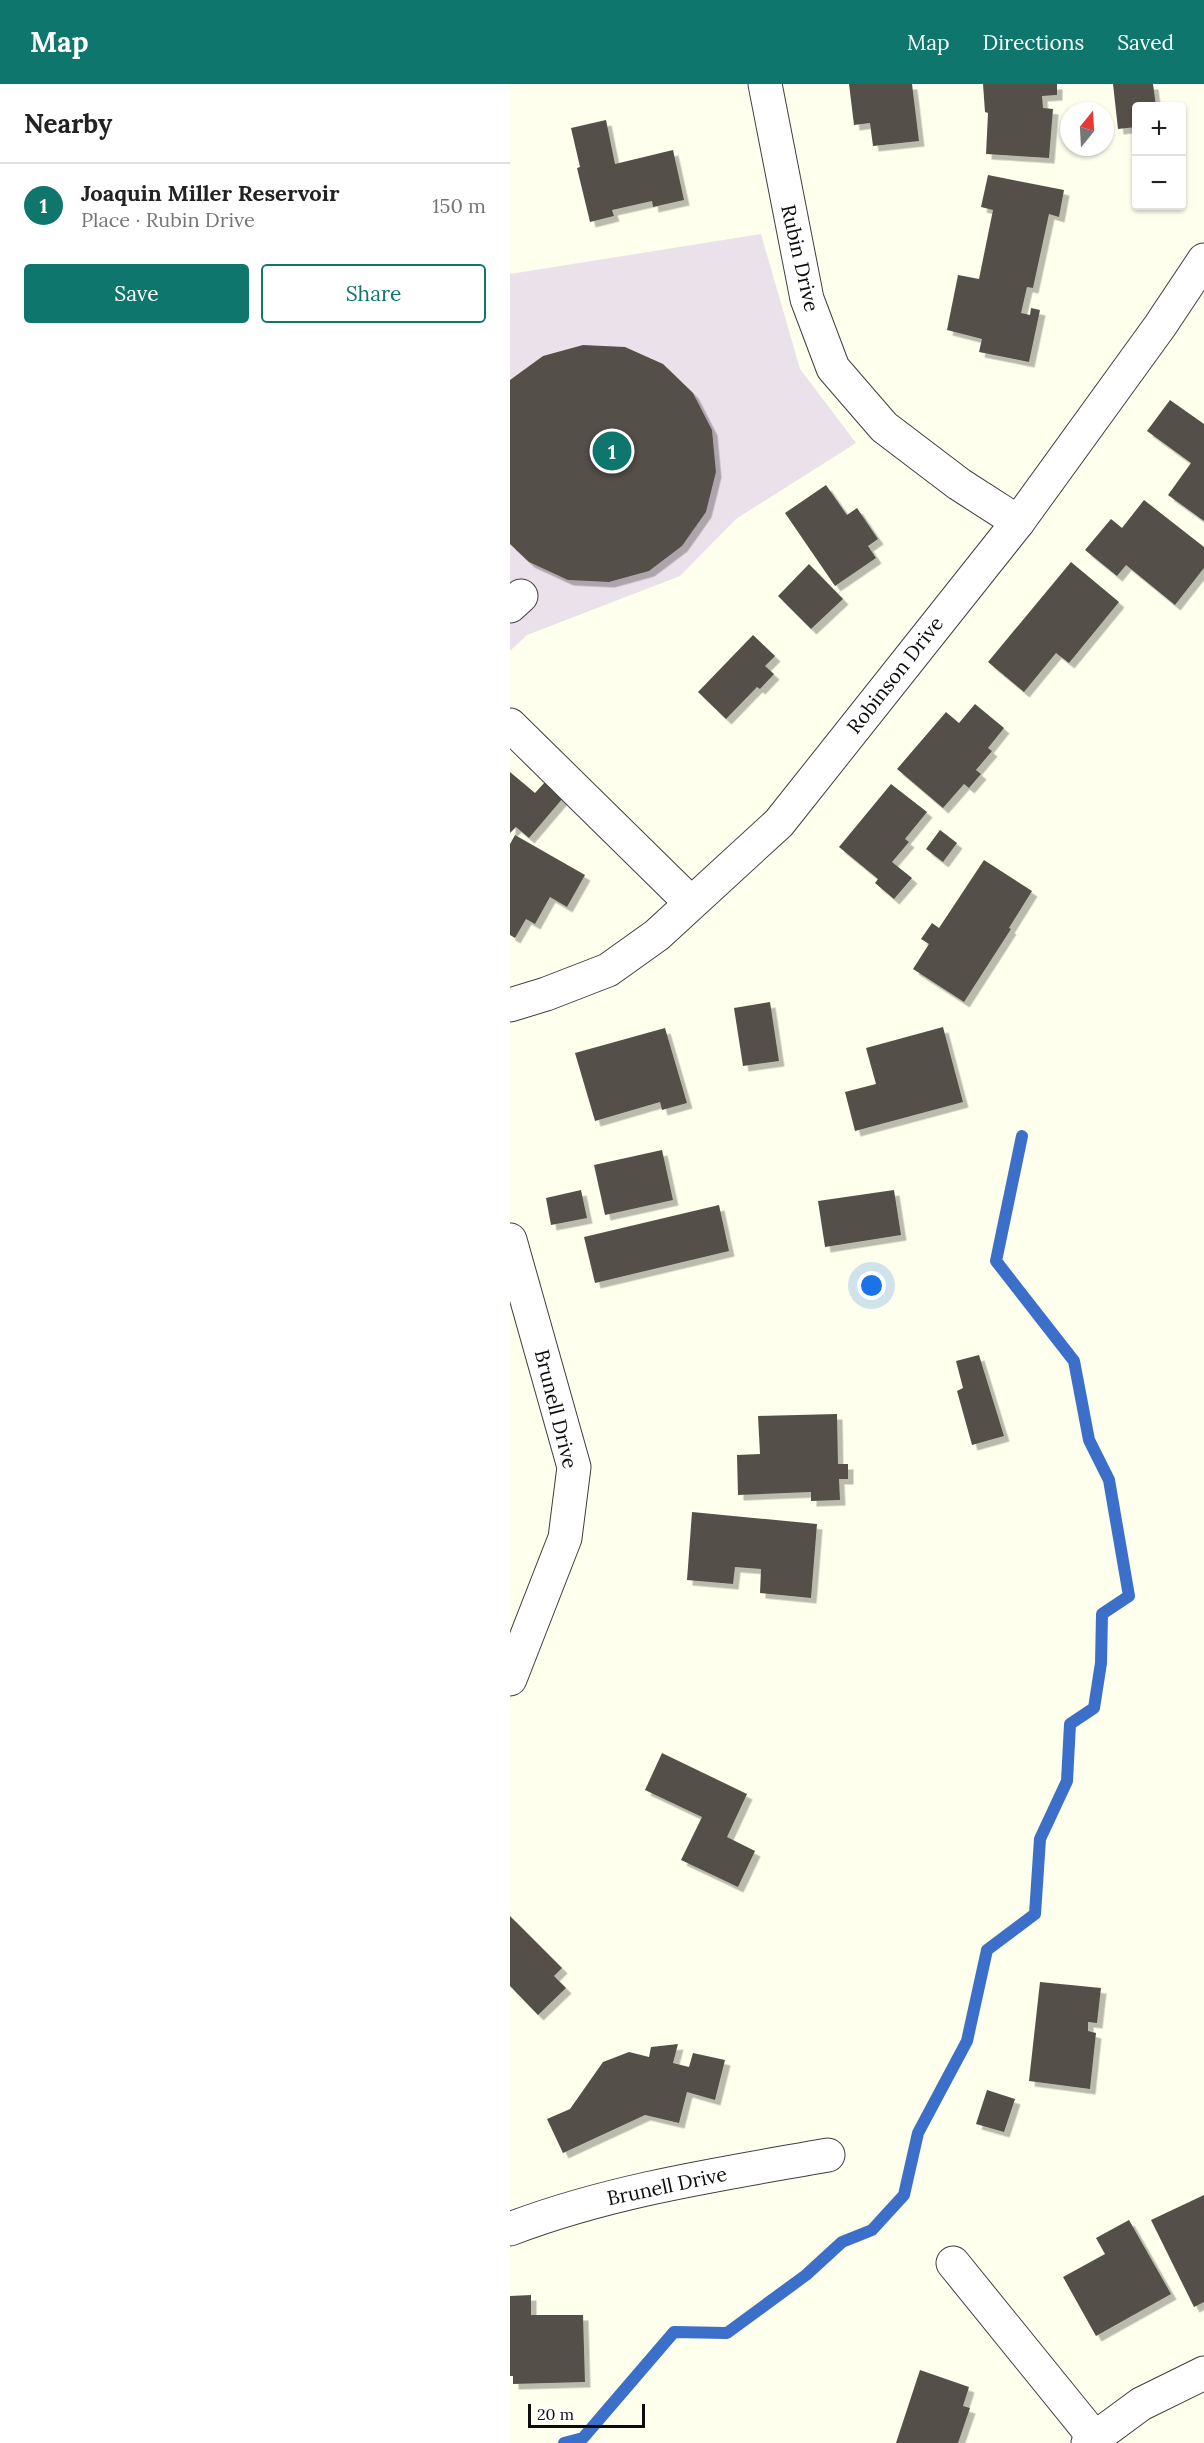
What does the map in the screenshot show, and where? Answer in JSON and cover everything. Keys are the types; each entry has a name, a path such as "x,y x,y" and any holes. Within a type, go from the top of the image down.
{"street":[{"name":"Rubin Drive","path":"765,84 807,299 833,368 884,427 959,484 1018,522"},
{"name":"Robinson Drive","path":"510,1005 608,970 657,935 779,823 1018,522 1160,326 1204,260"},
{"path":"510,725 691,903"},
{"name":"Brunell Drive","path":"510,1240 574,1467 565,1538 510,1678"},
{"name":"Brunell Drive","path":"510,2229 553,2212 660,2185 828,2155"},
{"path":"953,2262 1091,2440 1141,2404 1204,2373"}],"shaded area":[{"path":"761,234 800,369 856,443 736,519 680,576 527,635 510,651 510,274"}],"building":[{"path":"849,84 912,84 919,141 873,146 870,123 854,125"},
{"path":"983,84 1057,84 1057,95 1042,96 1043,108 1053,109 1049,158 986,154 988,113 985,112"},
{"path":"1113,84 1153,84 1155,102 1132,102 1132,127 1118,129"},
{"path":"606,120 615,164 673,150 684,200 653,207 652,201 612,210 614,216 590,222 577,168 580,167 571,128"},
{"path":"988,175 1064,190 1059,217 1049,214 1033,288 1027,287 1021,313 1030,315 1031,308 1040,310 1029,362 979,352 982,339 947,330 958,275 979,279 993,210 981,207"},
{"path":"583,345 625,347 663,364 693,393 712,430 716,472 706,512 682,546 649,571 609,582 568,580 529,562 510,544 510,380 543,356"},
{"path":"1170,400 1204,424 1204,521 1168,495 1191,463 1147,431"},
{"path":"826,485 847,515 857,508 878,539 868,546 876,558 835,586 785,513"},
{"path":"1144,500 1204,547 1204,568 1175,605 1126,565 1117,576 1085,550 1111,519 1122,528"},
{"path":"1071,562 1119,602 1069,663 1056,653 1024,692 988,662"},
{"path":"809,564 843,599 811,629 778,596"},
{"path":"753,635 775,656 765,666 774,674 760,689 757,687 726,719 698,692"},
{"path":"975,704 1004,728 988,748 992,751 976,770 981,774 969,788 964,784 943,808 897,769 946,712 959,723"},
{"path":"510,772 535,793 545,782 563,798 529,838 516,827 510,833"},
{"path":"891,784 927,812 905,839 909,842 892,862 912,878 894,899 875,883 878,879 839,847"},
{"path":"940,830 957,843 943,862 926,849"},
{"path":"515,835 585,875 567,907 550,897 535,924 526,919 515,938 510,935 510,844"},
{"path":"984,860 1032,891 1009,928 1011,929 964,1002 913,969 929,944 921,939 932,923 939,928"},
{"path":"770,1002 779,1061 743,1066 734,1008"},
{"path":"943,1027 963,1102 855,1131 845,1092 876,1084 866,1048"},
{"path":"665,1028 687,1103 662,1110 660,1102 595,1121 575,1053"},
{"path":"662,1150 673,1200 605,1215 594,1165"},
{"path":"581,1190 587,1218 551,1225 546,1198"},
{"path":"894,1190 901,1235 825,1247 818,1201"},
{"path":"719,1205 729,1251 595,1283 584,1237"},
{"path":"979,1355 1004,1436 972,1445 957,1391 963,1388 956,1361"},
{"path":"837,1414 838,1464 848,1464 848,1479 839,1479 840,1500 811,1501 811,1492 738,1495 737,1455 760,1454 758,1416"},
{"path":"692,1512 817,1524 811,1598 760,1593 761,1569 735,1567 733,1584 687,1580"},
{"path":"662,1753 747,1794 727,1837 755,1851 738,1887 681,1860 702,1817 645,1790"},
{"path":"510,1916 562,1968 554,1976 566,1988 538,2015 510,1986"},
{"path":"1040,1982 1101,1988 1097,2023 1088,2022 1088,2031 1096,2033 1090,2089 1029,2081"},
{"path":"678,2044 673,2063 689,2067 693,2053 725,2060 715,2100 687,2092 679,2123 645,2115 563,2153 547,2119 570,2109 603,2062 629,2052 649,2057 651,2047"},
{"path":"987,2090 1015,2099 1004,2132 976,2124"},
{"path":"1204,2195 1204,2302 1194,2307 1151,2220"},
{"path":"1129,2220 1171,2294 1096,2336 1063,2277 1105,2254 1096,2238"},
{"path":"531,2295 531,2315 583,2315 585,2382 513,2384 513,2376 510,2376 510,2296"},
{"path":"920,2370 969,2387 963,2406 970,2408 958,2443 896,2443"}],"waterway":[{"path":"564,2443 583,2438 674,2332 727,2333 806,2275 842,2242 872,2230 904,2195 918,2133 967,2041 987,1950 1035,1914 1040,1839 1067,1781 1070,1724 1094,1708 1101,1663 1102,1614 1129,1596 1109,1480 1089,1440 1074,1361 996,1261 1022,1136"}],"place":[{"name":"Joaquin Miller Reservoir","path":"612,451"}]}
